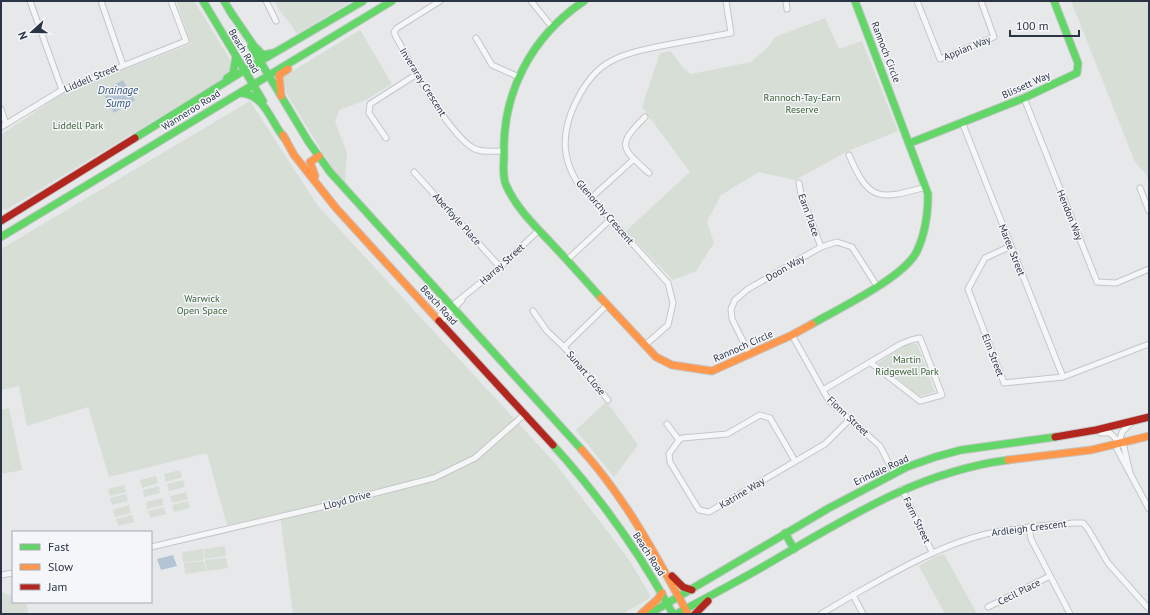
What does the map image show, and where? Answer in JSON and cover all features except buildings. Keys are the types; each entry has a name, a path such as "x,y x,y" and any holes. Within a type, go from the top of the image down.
{"main road":[{"name":"Beach Road","path":"202,1 253,84 294,155 325,194 580,475 599,498 634,547 673,614"},
{"name":"Beach Road","path":"224,1 281,96 330,172 595,465 633,516 687,611"},
{"name":"Wanneroo Road","path":"1,221 245,71 363,1"},
{"name":"Wanneroo Road","path":"2,233 392,1"},
{"name":"Rannoch Circle","path":"584,1 552,27 529,55 519,77 505,118 503,151 506,185 539,230 644,346 656,357 672,366 712,372 792,335 878,286 903,268 916,252 922,241 929,212 926,187 855,1"},
{"name":"Blissett Way","path":"910,143 1024,98 1078,71 1078,64 1054,1"},
{"path":"230,11 254,46 263,55 275,53"},
{"path":"281,96 279,75 322,42"},
{"path":"170,117 183,106 233,74 236,56"},
{"path":"238,93 251,93 257,97 280,135 286,140"},
{"path":"319,156 312,160 310,165 325,194"},
{"path":"1,214 10,216"},
{"name":"Erindale Road","path":"649,614 692,590 744,556 871,484 894,473 935,458 978,447 1092,431 1149,417"},
{"path":"676,614 687,611 736,581 862,509 902,489 970,467 1001,461 1086,451 1149,436"},
{"path":"785,534 794,549"},
{"path":"655,553 676,582 683,588 692,590"},
{"path":"695,614 710,598 726,590 736,581"},
{"path":"641,614 657,600 662,593"}],"street":[{"path":"30,1 62,90"},
{"path":"100,1 123,65"},
{"name":"Liddell Street","path":"1,127 62,90 186,41 172,1"},
{"path":"266,1 276,21"},
{"name":"Inveraray Crescent","path":"440,1 395,30 396,38 446,119 467,143 479,150 503,151"},
{"path":"531,1 552,27"},
{"name":"Glenorchy Crescent","path":"644,346 668,325 673,303 668,283 591,198 570,169 566,157 564,142 568,120 584,85 599,69 622,55 731,33 726,1"},
{"path":"786,1 787,9"},
{"name":"Appian Way","path":"917,1 940,59 994,37 981,1"},
{"path":"476,38 492,65 519,77"},
{"path":"386,138 369,113 370,104 417,74"},
{"name":"Hendon Way","path":"1024,98 1097,282 1116,283 1149,269"},
{"path":"1,109 6,124"},
{"path":"645,116 626,137 626,150 649,173"},
{"name":"Maree Street","path":"962,122 1063,377"},
{"path":"849,154 862,182 874,192 895,195 926,187"},
{"path":"591,198 634,159"},
{"name":"Aberfoyle Place","path":"414,172 500,267"},
{"name":"Earn Place","path":"799,183 801,194 821,247"},
{"path":"1140,188 1149,211"},
{"path":"567,260 610,220"},
{"name":"Harray Street","path":"439,320 500,267 539,230"},
{"name":"Doon Way","path":"750,355 732,320 731,309 735,300 748,289 821,247 837,242 852,247 878,286"},
{"name":"Elm Street","path":"1011,246 985,258 968,289 1004,383 1063,377 1149,344"},
{"name":"Sunart Close","path":"564,347 607,305"},
{"name":"Sunart Close","path":"533,311 547,330 564,347 608,400"},
{"name":"Fionn Street","path":"792,335 828,401 880,446 894,473"},
{"path":"823,390 902,344 920,338 942,395 920,401 871,363"},
{"name":"Lloyd Drive","path":"152,547 321,507 434,478 475,458 525,414"},
{"path":"667,424 678,440 682,438 727,434 760,415 770,418 795,462"},
{"name":"Katrine Way","path":"678,440 669,454 670,462 699,510 709,512 825,444 850,419"},
{"path":"1132,422 1122,432 1117,449 1149,508"},
{"path":"1092,431 1110,433 1119,444"},
{"name":"Farm Street","path":"902,489 932,552"},
{"name":"Ardleigh Crescent","path":"821,614 932,552 984,534 1029,527 1082,523 1112,568 1149,609"},
{"path":"1029,527 1031,538 1070,614"},
{"path":"1,575 12,573"},
{"name":"Cecil Place","path":"988,607 1050,576"},
{"path":"853,595 863,614"}],"green space":[{"name":"Liddell Park","path":"176,1 194,1 231,61 229,75 6,210 1,209 1,135 63,93 191,44"},
{"path":"274,1 352,1 297,34"},
{"path":"1071,1 1149,1 1149,183 1146,174 1135,162"},
{"name":"Rannoch-Tay-Earn Reserve","path":"825,18 839,49 862,41 898,131 848,151 795,180 759,172 721,195 707,222 714,243 696,271 673,280 626,231 690,172 642,107 660,53 671,51 683,68 691,74 751,62 769,46 775,37"},
{"path":"360,30 392,84 366,100 339,110 335,122 347,153 345,182 333,169 278,80"},
{"name":"Warwick Open Space","path":"250,101 318,206 555,463 630,561 651,597 623,614 293,614 280,514 227,525 207,453 109,477 88,407 27,426 19,386 1,390 1,249"},
{"name":"Martin Ridgewell Park","path":"907,344 917,344 935,392 919,396 878,363"},
{"path":"605,403 609,405 638,445 614,477 576,430"},
{"path":"9,408 22,470 1,474 1,410"},
{"path":"180,470 182,477 166,482 164,474"},
{"path":"156,476 158,483 142,488 140,480"},
{"path":"183,480 185,487 169,491 167,484"},
{"path":"124,485 126,492 110,496 108,489"},
{"path":"159,486 160,493 144,497 143,490"},
{"path":"186,492 188,499 172,503 170,496"},
{"path":"126,494 128,501 112,505 110,498"},
{"path":"162,498 163,505 147,509 146,502"},
{"path":"188,501 190,508 174,512 172,505"},
{"path":"129,505 131,513 115,517 113,510"},
{"path":"164,507 166,514 150,518 148,511"},
{"path":"132,515 134,522 118,526 116,519"},
{"path":"225,546 226,556 205,559 204,549"},
{"path":"203,549 204,560 183,562 182,552"},
{"path":"944,554 977,614 945,614 919,566"},
{"path":"226,558 228,568 207,571 205,560"},
{"path":"204,561 206,571 185,574 184,563"},
{"path":"1,591 12,596 12,603 27,604 28,614 1,614"}],"water":[{"name":"Drainage Sump","path":"123,80 135,100 114,113 102,92"},
{"path":"173,555 177,566 161,570 157,559"}],"traffic: fast":[{"path":"203,1 263,101"},
{"path":"224,1 233,16"},
{"path":"135,138 240,73 363,1"},
{"path":"1,237 392,1"},
{"path":"584,1 549,31 535,48 524,68 508,109 505,132 504,174 506,185 515,202 533,224 601,298"},
{"path":"812,324 870,292 885,282 910,261 920,244 927,216 928,194 855,1"},
{"path":"910,143 1024,98 1077,73 1078,63 1054,1"},
{"path":"230,11 254,46 263,55 273,53"},
{"path":"251,46 308,141 330,172 582,450"},
{"path":"227,78 233,74 236,56"},
{"path":"240,93 249,95 262,104 286,140"},
{"path":"649,614 829,508 907,467 961,450 1055,437"},
{"path":"553,445 603,505 633,547 673,614"},
{"path":"676,614 743,578 863,509 891,496 918,484 947,474 1008,460"},
{"path":"785,533 794,549"}],"traffic: slow":[{"path":"281,96 279,75 288,69"},
{"path":"283,135 294,155 336,208 439,321"},
{"path":"315,176 310,162 319,156"},
{"path":"601,298 656,357 672,365 712,371 792,335 812,324"},
{"path":"1008,460 1091,450 1149,436"},
{"path":"582,450 627,508 688,614"},
{"path":"641,614 657,600 662,593"}],"traffic: jam":[{"path":"1,221 135,138"},
{"path":"439,321 553,445"},
{"path":"1055,437 1096,430 1149,417"},
{"path":"672,576 683,587 692,590"},
{"path":"695,614 708,601"}]}
